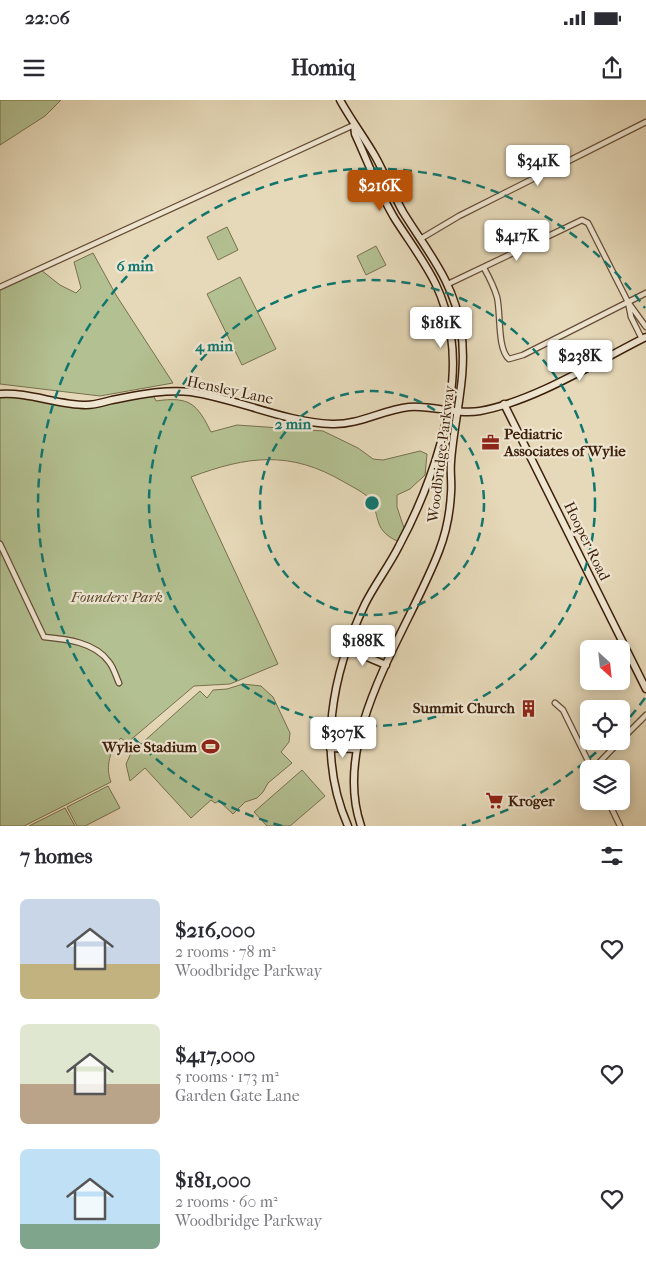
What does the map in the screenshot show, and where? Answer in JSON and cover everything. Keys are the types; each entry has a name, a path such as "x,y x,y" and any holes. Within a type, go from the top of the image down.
{"main road":[{"name":"Woodbridge Parkway","path":"340,100 354,125 376,157 403,211 422,238 448,284 461,330 463,379 451,462 452,493 442,542 374,692 356,749 356,790 361,826"},
{"name":"Woodbridge Parkway","path":"348,826 338,802 330,748 333,701 337,677 365,604 399,546 421,501 449,410 452,387 451,337 439,287 420,254 394,218 355,134 354,125"},
{"path":"406,234 414,228"},
{"path":"439,287 448,284"},
{"name":"Hensley Lane","path":"0,394 15,393 86,405 152,393 190,392 329,424 362,421 408,407 459,412 480,411 537,391 644,338"},
{"name":"Hooper Road","path":"504,404 646,689"},
{"path":"348,649 386,665"},
{"path":"330,748 356,749"}],"street":[{"path":"422,238 459,216 646,122"},
{"path":"0,287 354,125"},
{"path":"448,284 579,220 584,220 628,302 646,327"},
{"path":"484,268 497,298 502,345 506,357 512,359 646,293"},
{"path":"628,302 630,318 644,338"},
{"path":"0,544 44,637 81,643 99,652 109,661 119,684"},
{"path":"555,703 563,710 588,760"},
{"path":"630,732 646,715"},
{"path":"601,760 612,750"},
{"path":"612,810 620,826"}],"green space":[{"path":"0,100 61,100 45,116 0,145"},
{"path":"227,227 238,250 218,260 207,237"},
{"path":"376,246 386,265 366,275 357,256"},
{"path":"93,253 116,295 173,383 100,396 0,384 0,288 41,270 60,285 76,293 81,288 74,262"},
{"path":"240,277 276,349 242,365 207,294"},
{"name":"Founders Park","path":"152,393 156,401 177,400 191,404 201,415 211,432 237,425 323,431 358,448 373,459 383,460 420,451 427,454 425,475 410,489 397,495 397,507 404,528 397,541 383,531 375,509 367,496 324,472 305,465 287,461 250,461 231,464 191,477 278,664 230,684 194,686 127,743 121,738 117,742 111,753 108,770 111,782 24,826 0,826 0,395 80,404"},
{"name":"Wylie Stadium","path":"243,684 261,686 273,697 290,733 289,742 281,752 292,763 268,783 257,798 245,802 233,814 219,801 215,803 211,800 191,818 145,768 130,781 126,764 131,753 200,691 207,698 213,690 227,689"},
{"path":"302,770 325,796 290,826 267,826 254,812"},
{"path":"108,786 120,808 85,826 77,826 67,807"},
{"path":"65,808 75,826 29,826"}],"place":[{"name":"Pediatric Associates of Wylie","path":"490,443"},
{"name":"Summit Church","path":"529,708"},
{"name":"Wylie Stadium","path":"211,747"},
{"name":"Kroger","path":"494,801"}]}
